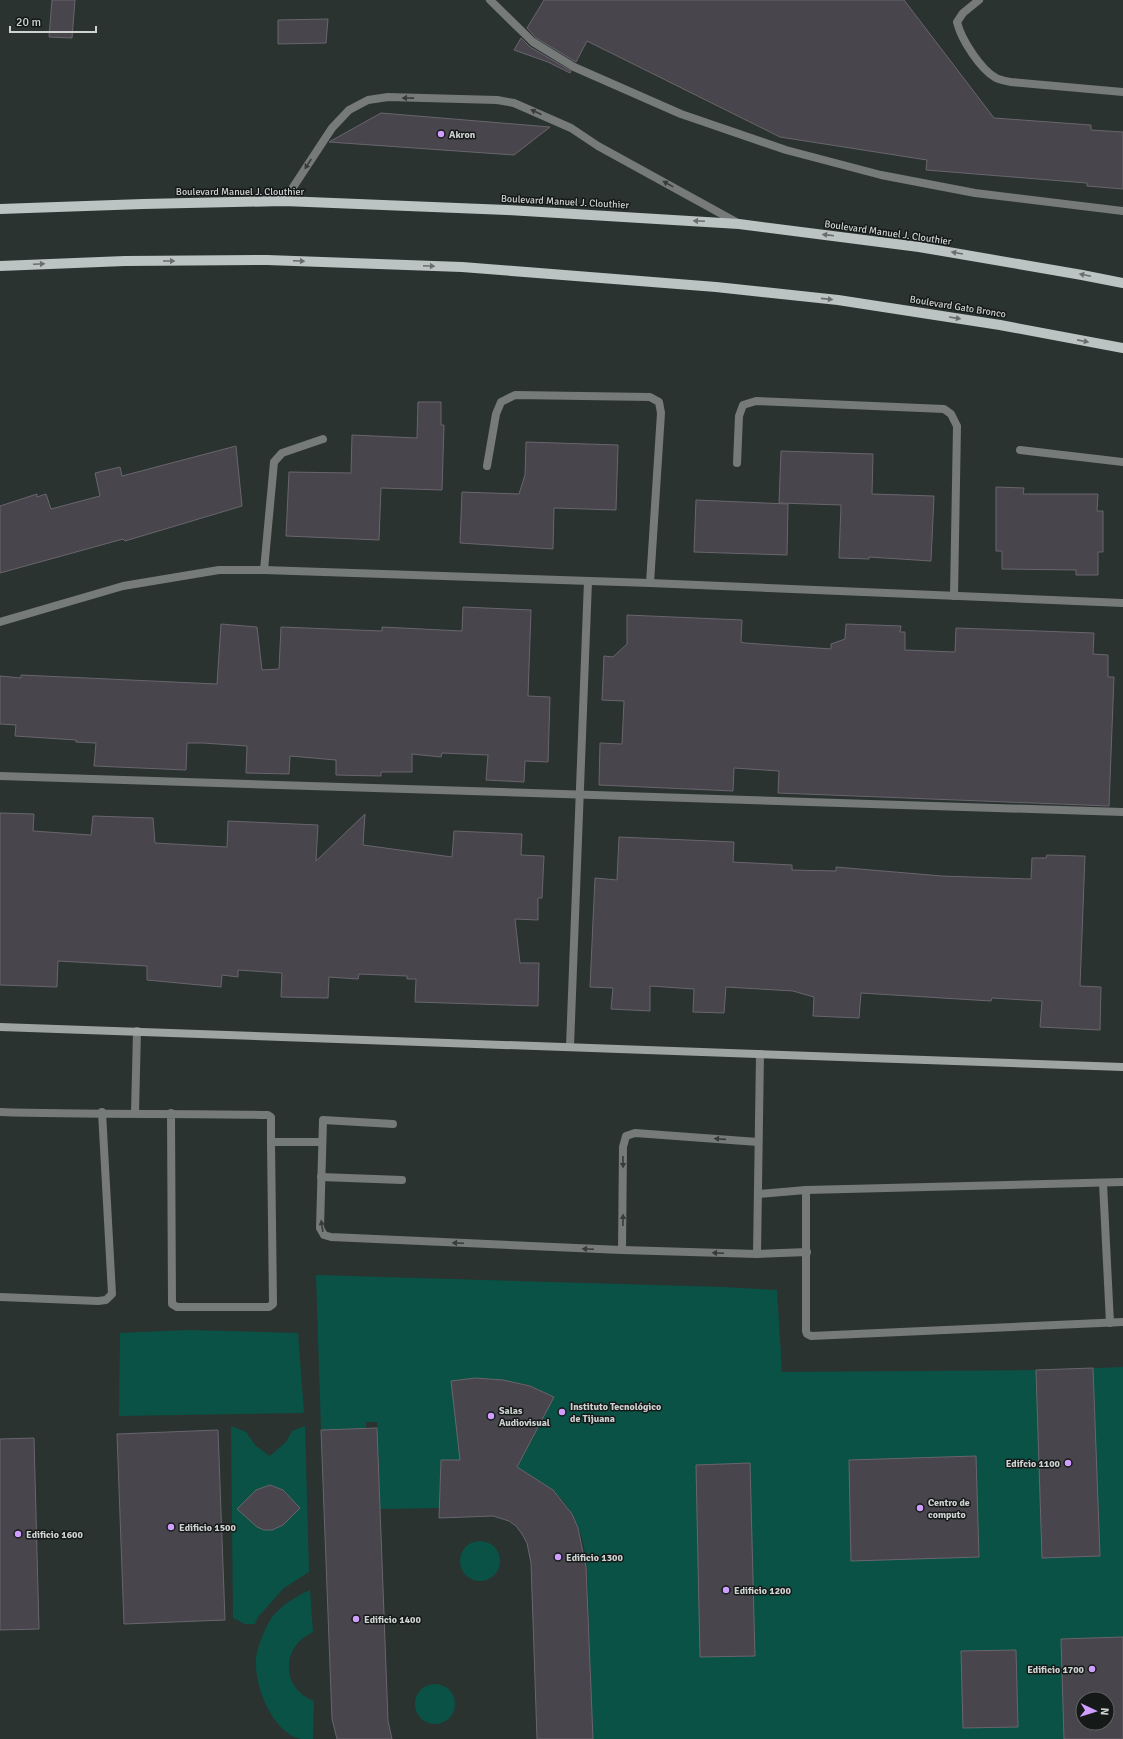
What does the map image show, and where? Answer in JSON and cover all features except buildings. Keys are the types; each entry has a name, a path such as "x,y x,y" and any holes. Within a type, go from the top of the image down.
{"main road":[{"name":"Boulevard Manuel J. Clouthier","path":"0,210 135,204 284,201 507,210 739,224 918,247 1082,274 1123,283"},
{"name":"Boulevard Gato Bronco","path":"0,266 125,261 282,260 462,267 716,287 838,300 1000,325 1123,348"}],"street":[{"path":"490,0 533,42 574,67 681,114 786,150 881,175 975,193 1123,211"},
{"path":"979,0 963,13 957,22 958,28 960,34 985,70 996,78 1011,82 1123,92"},
{"path":"284,201 332,128 349,110 368,100 388,97 497,100 514,103 571,128 598,146 739,224"},
{"path":"487,466 496,414 502,402 515,395 650,397 659,402 661,413 650,583"},
{"path":"737,463 739,416 743,405 756,401 944,409 951,414 957,426 954,596"},
{"path":"264,570 274,462 282,453 322,439"},
{"path":"1020,450 1123,462"},
{"path":"0,622 123,586 219,570 264,570 650,583 1123,603"},
{"path":"570,1046 588,581"},
{"path":"0,776 1123,812"},
{"path":"0,1027 570,1046 1123,1067"},
{"path":"135,1113 137,1031"},
{"path":"757,1254 760,1054"},
{"path":"0,1112 171,1113 268,1115 271,1117 272,1304 266,1308 177,1308 172,1304 171,1113"},
{"path":"0,1297 98,1301 106,1300 112,1294 102,1112"},
{"path":"393,1124 324,1119 322,1122 320,1228 324,1235 331,1237 622,1250 757,1254 807,1252"},
{"path":"622,1250 624,1189 623,1147 626,1136 635,1133 758,1142"},
{"path":"272,1142 321,1142"},
{"path":"321,1178 402,1180"},
{"path":"758,1194 806,1190 1123,1182"},
{"path":"1102,1183 1110,1322"},
{"path":"806,1190 806,1331 807,1334 811,1336 1123,1322"}],"green space":[{"path":"316,1275 724,1287 777,1290 782,1372 1036,1370 1123,1367 1123,1739 593,1739 588,1584 582,1540 572,1514 561,1499 541,1482 516,1470 554,1397 528,1385 509,1381 470,1379 451,1381 460,1460 441,1460 439,1508 380,1509 377,1422 366,1422 366,1429 321,1430"},
{"path":"187,1330 298,1333 304,1413 119,1416 120,1333"},
{"path":"231,1426 246,1432 256,1446 270,1456 286,1442 292,1431 305,1426 309,1572 284,1588 258,1617 255,1624 245,1624 233,1618"},
{"path":"480,1541 488,1543 494,1547 498,1553 500,1561 498,1569 494,1575 488,1579 480,1581 472,1579 466,1575 462,1569 460,1561 462,1553 466,1547 472,1543"},
{"path":"310,1590 313,1632 302,1638 295,1647 290,1657 289,1667 290,1677 295,1687 303,1695 314,1701 313,1739 301,1739 291,1735 281,1728 273,1718 258,1682 256,1659 262,1636 273,1616 290,1601"},
{"path":"435,1684 443,1686 449,1690 453,1696 455,1704 453,1712 449,1718 443,1722 435,1724 427,1722 421,1718 417,1712 415,1704 417,1696 421,1690 427,1686"}],"place":[{"name":"Akron","path":"441,134"},
{"name":"Instituto Tecnológico de Tijuana","path":"562,1412"},
{"name":"Salas Audiovisual","path":"491,1416"},
{"name":"Edifcio 1100","path":"1068,1463"},
{"name":"Centro de computo","path":"920,1508"},
{"name":"Edificio 1500","path":"171,1527"},
{"name":"Edificio 1600","path":"18,1534"},
{"name":"Edificio 1300","path":"558,1557"},
{"name":"Edificio 1200","path":"726,1590"},
{"name":"Edificio 1400","path":"356,1619"},
{"name":"Edificio 1700","path":"1092,1669"}]}
